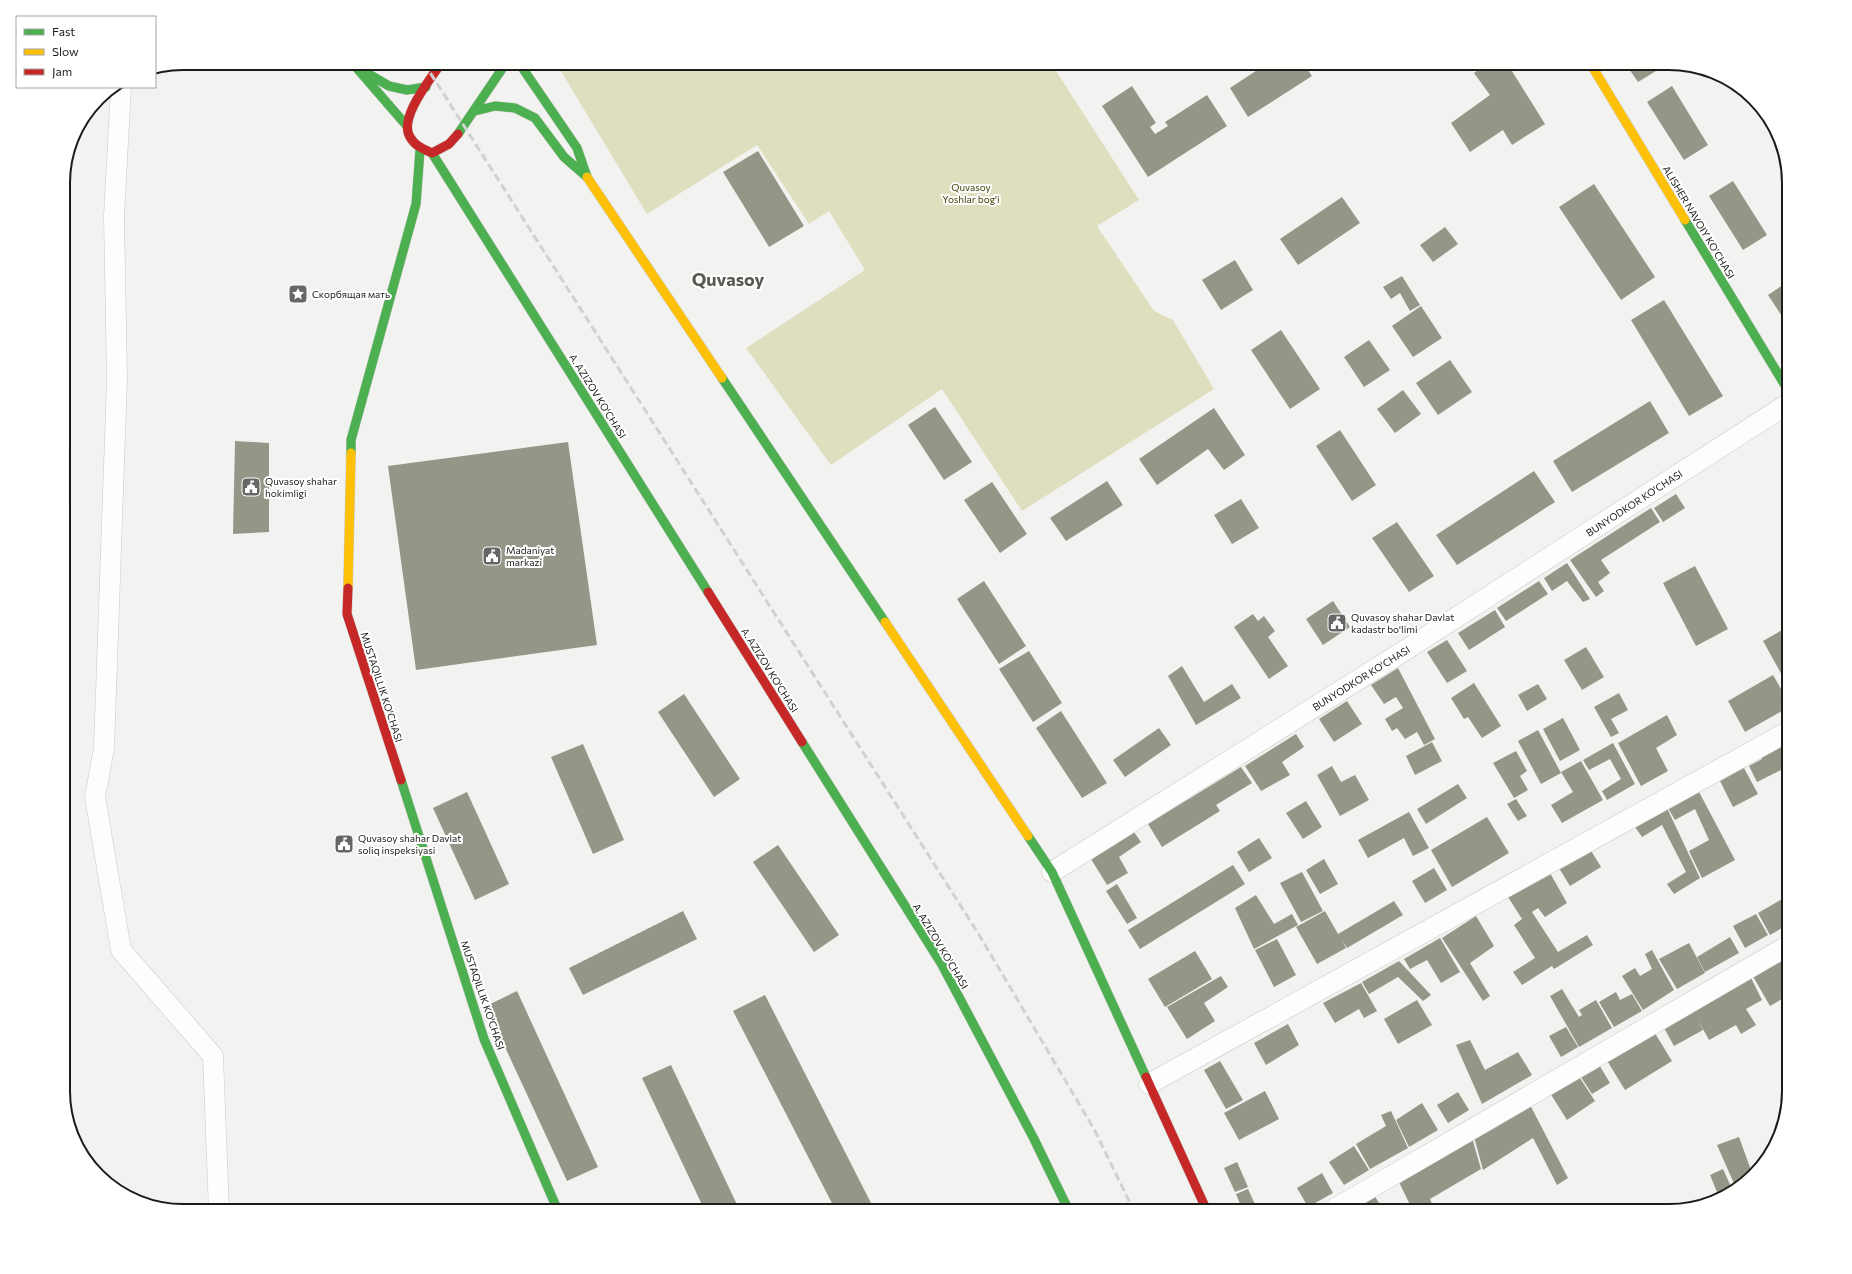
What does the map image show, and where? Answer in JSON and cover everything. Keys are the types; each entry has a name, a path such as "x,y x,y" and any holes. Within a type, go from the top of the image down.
{"street":[{"path":"357,70 407,126"},
{"path":"362,70 389,86 407,90 426,87"},
{"path":"437,70 411,108 407,126 410,139 420,150 432,153 449,144 475,111 501,70"},
{"path":"524,70 577,148 587,177 1052,872 1204,1204"},
{"name":"ALISHER NAVOIY KO'CHASI","path":"1594,70 1782,380"},
{"path":"121,88 114,216 117,380 104,748 95,797 121,950 213,1056 219,1204"},
{"path":"475,111 496,106 515,108 535,118 564,157 587,177"},
{"name":"MUSTAQILLIK KO'CHASI","path":"420,150 416,204 351,440 347,614 484,1039 555,1204"},
{"name":"A. AZIZOV KO'CHASI","path":"432,153 941,963 1034,1139 1066,1204"},
{"name":"BUNYODKOR KO'CHASI","path":"1052,872 1407,649 1782,408"},
{"path":"1149,1084 1782,735"},
{"path":"1343,1204 1782,949"}],"green space":[{"name":"Quvasoy Yoshlar bog'i","path":"560,70 1055,70 1139,200 1097,226 1154,311 1173,320 1214,389 1022,511 942,389 831,465 746,348 865,270 829,211 809,224 757,145 647,214"}],"building":[{"path":"1257,70 1308,70 1312,76 1248,117 1230,88"},
{"path":"1478,70 1511,70 1545,124 1512,145 1503,130 1470,152 1451,123 1490,95 1474,73"},
{"path":"1630,70 1658,70 1638,82"},
{"path":"1132,86 1156,123 1150,127 1155,134 1168,126 1165,122 1207,95 1227,126 1148,177 1102,106"},
{"path":"1672,86 1708,145 1684,160 1647,102"},
{"path":"758,151 804,226 769,247 723,172"},
{"path":"1733,181 1767,235 1743,250 1709,196"},
{"path":"1594,184 1655,277 1621,300 1559,207"},
{"path":"1342,197 1360,223 1298,265 1280,239"},
{"path":"1445,227 1458,244 1433,262 1420,245"},
{"path":"1235,260 1253,290 1221,310 1202,280"},
{"path":"1402,276 1420,305 1410,311 1400,293 1391,299 1383,287"},
{"path":"1782,286 1782,316 1768,295"},
{"path":"1664,300 1723,396 1689,416 1631,320"},
{"path":"1421,306 1442,338 1413,357 1392,326"},
{"path":"1281,330 1320,389 1290,409 1251,350"},
{"path":"1369,340 1390,370 1364,387 1344,357"},
{"path":"1450,360 1472,392 1438,415 1416,383"},
{"path":"1403,390 1421,414 1395,433 1377,409"},
{"path":"1650,401 1669,433 1572,492 1553,461"},
{"path":"935,407 972,462 944,480 908,425"},
{"path":"1214,408 1245,455 1224,470 1208,449 1157,485 1139,459"},
{"path":"1340,430 1376,485 1352,501 1316,446"},
{"name":"Quvasoy shahar hokimligi","path":"235,441 269,443 269,532 233,534"},
{"name":"Madaniyat markazi","path":"568,442 597,645 416,670 388,466"},
{"path":"1534,471 1555,502 1457,565 1436,535"},
{"path":"1107,481 1123,505 1066,541 1050,518"},
{"path":"992,482 1027,534 1000,553 964,500"},
{"path":"1676,494 1685,508 1663,522 1654,508"},
{"path":"1241,499 1259,528 1232,544 1214,515"},
{"path":"1651,508 1660,522 1601,560 1610,573 1598,582 1604,591 1596,597 1570,560"},
{"path":"1397,522 1434,576 1409,592 1372,538"},
{"path":"1567,563 1590,599 1583,602 1567,581 1552,591 1544,578"},
{"path":"1695,566 1728,629 1696,646 1663,583"},
{"path":"984,581 1026,646 999,664 957,599"},
{"path":"1539,581 1548,594 1506,621 1497,608"},
{"path":"1333,601 1350,627 1323,645 1306,619"},
{"path":"1495,610 1505,627 1469,650 1458,633"},
{"path":"1253,614 1258,621 1264,616 1275,631 1268,637 1288,666 1269,679 1234,627"},
{"path":"1782,630 1782,675 1763,641"},
{"path":"1447,640 1467,671 1447,683 1427,652"},
{"path":"1586,647 1604,677 1582,690 1564,660"},
{"path":"1029,651 1062,703 1033,722 999,669"},
{"path":"1182,666 1204,702 1232,684 1241,698 1196,725 1168,676"},
{"path":"1398,668 1435,739 1424,745 1417,732 1405,739 1397,728 1392,731 1385,719 1403,708 1396,697 1384,704 1371,685"},
{"path":"1773,675 1782,691 1782,711 1745,732 1728,701"},
{"path":"1474,683 1501,726 1482,738 1468,717 1464,719 1451,698"},
{"path":"1538,684 1547,699 1527,711 1518,695"},
{"path":"1619,693 1628,710 1611,719 1619,733 1611,737 1594,707"},
{"path":"684,694 740,779 714,797 658,712"},
{"path":"1347,701 1362,724 1334,742 1319,719"},
{"path":"1061,711 1107,783 1082,798 1036,728"},
{"path":"1667,715 1677,735 1656,748 1668,771 1641,786 1618,743"},
{"path":"1563,718 1580,750 1560,761 1543,729"},
{"path":"1159,728 1171,745 1125,777 1113,760"},
{"path":"1538,730 1561,773 1541,784 1518,741"},
{"path":"1296,734 1304,747 1282,762 1290,775 1261,791 1245,766"},
{"path":"1432,742 1442,761 1415,775 1406,756"},
{"path":"1613,743 1635,784 1607,800 1602,791 1621,779 1610,759 1589,770 1583,760"},
{"path":"583,744 624,840 593,854 551,757"},
{"path":"1782,745 1782,770 1757,782 1749,766 1762,759 1760,756"},
{"path":"1516,751 1527,771 1520,776 1528,790 1514,798 1493,763"},
{"path":"1581,761 1603,800 1562,823 1551,805 1573,792 1561,772"},
{"path":"1332,766 1341,782 1355,775 1369,800 1340,816 1317,775"},
{"path":"1241,767 1252,783 1216,805 1220,811 1162,847 1148,824"},
{"path":"1744,768 1758,794 1733,807 1720,781"},
{"path":"1458,784 1467,798 1426,824 1417,809"},
{"path":"1698,790 1735,860 1702,878 1689,851 1709,840 1695,809 1675,820 1668,808"},
{"path":"467,792 509,884 475,900 433,808"},
{"path":"1516,799 1527,816 1518,821 1507,804"},
{"path":"1306,801 1322,827 1303,839 1286,813"},
{"path":"1667,808 1700,878 1674,894 1667,884 1686,872 1662,825 1642,837 1635,827"},
{"path":"1409,812 1429,848 1413,856 1404,838 1368,858 1358,840"},
{"path":"1487,817 1509,853 1452,887 1431,850"},
{"path":"1134,832 1141,842 1119,857 1128,873 1107,885 1091,859"},
{"path":"1259,838 1272,858 1249,872 1237,852"},
{"path":"778,845 839,935 814,952 753,862"},
{"path":"1590,849 1601,867 1570,886 1559,868"},
{"path":"1324,859 1338,884 1320,894 1306,870"},
{"path":"1233,865 1245,884 1140,949 1128,930"},
{"path":"1434,868 1447,890 1425,903 1412,881"},
{"path":"1302,872 1323,911 1301,922 1280,883"},
{"path":"1550,873 1567,903 1545,917 1538,908 1532,912 1558,952 1587,935 1593,945 1554,969 1552,966 1522,985 1513,972 1535,958 1514,925 1522,919 1508,897"},
{"path":"1117,884 1137,918 1127,924 1106,891"},
{"path":"1256,895 1274,924 1292,914 1298,925 1254,949 1235,908"},
{"path":"1782,899 1782,928 1770,935 1758,913"},
{"path":"1394,901 1403,915 1347,948 1342,940 1346,948 1317,964 1296,927 1325,911 1338,934"},
{"path":"683,911 697,939 583,995 569,968"},
{"path":"1756,914 1768,935 1745,948 1733,926"},
{"path":"1476,916 1494,946 1470,963 1490,996 1483,1001 1442,938"},
{"path":"1730,937 1739,953 1705,972 1697,957"},
{"path":"1440,938 1460,972 1441,983 1427,960 1410,969 1404,959"},
{"path":"1277,939 1296,975 1274,987 1255,950"},
{"path":"1689,943 1705,973 1677,989 1659,959"},
{"path":"1652,950 1674,990 1643,1010 1622,976 1635,968 1640,976 1652,969 1645,954"},
{"path":"1195,951 1212,979 1165,1007 1148,979"},
{"path":"1782,956 1782,999 1770,1006 1751,973"},
{"path":"1399,961 1431,995 1423,1001 1398,977 1369,994 1362,982"},
{"path":"1221,976 1228,987 1204,1003 1215,1021 1187,1039 1167,1007"},
{"path":"1750,976 1762,1000 1746,1009 1756,1025 1741,1034 1736,1025 1709,1040 1698,1020 1703,1030 1674,1046 1663,1026"},
{"path":"1361,983 1377,1011 1364,1018 1359,1009 1335,1023 1323,1003"},
{"path":"1562,989 1579,1017 1582,1015 1579,1010 1596,1000 1612,1028 1579,1047 1550,996"},
{"path":"517,991 598,1167 567,1181 486,1006"},
{"path":"1616,992 1620,1000 1632,994 1642,1011 1614,1027 1599,1002"},
{"path":"765,995 871,1203 832,1204 733,1011"},
{"path":"1417,1000 1432,1025 1398,1044 1384,1019"},
{"path":"1288,1024 1299,1045 1266,1065 1254,1043"},
{"path":"1566,1027 1578,1047 1561,1057 1549,1036"},
{"path":"1653,1030 1672,1061 1625,1090 1606,1059"},
{"path":"1470,1040 1485,1070 1518,1052 1532,1075 1482,1104 1456,1045"},
{"path":"1220,1061 1243,1100 1226,1109 1204,1070"},
{"path":"1598,1063 1610,1083 1592,1094 1579,1074"},
{"path":"671,1065 737,1204 702,1204 642,1078"},
{"path":"1578,1075 1595,1101 1567,1120 1550,1093"},
{"path":"1265,1091 1279,1119 1239,1140 1224,1113"},
{"path":"1458,1092 1469,1110 1448,1123 1437,1105"},
{"path":"1528,1101 1568,1178 1557,1185 1533,1138 1483,1170 1473,1133"},
{"path":"1422,1103 1438,1130 1409,1147 1396,1120"},
{"path":"1391,1111 1408,1148 1370,1169 1356,1144 1386,1126 1381,1115"},
{"path":"1471,1134 1481,1169 1430,1199 1432,1204 1410,1204 1398,1180"},
{"path":"1739,1137 1751,1169 1734,1183 1717,1145"},
{"path":"1354,1146 1369,1170 1344,1185 1329,1162"},
{"path":"1237,1162 1248,1187 1235,1192 1224,1168"},
{"path":"1723,1169 1731,1186 1717,1193 1710,1175"},
{"path":"1322,1173 1333,1193 1313,1204 1306,1204 1297,1188"},
{"path":"1248,1189 1255,1204 1240,1204 1236,1194"},
{"path":"1374,1195 1379,1203 1378,1204 1360,1204"}],"railway":[{"path":"428,70 978,933 1094,1129 1131,1204"}],"traffic: fast":[{"path":"358,70 407,126"},
{"path":"362,70 389,86 407,90 426,87"},
{"path":"458,134 501,70"},
{"path":"475,111 495,106 515,108 535,118 564,157 587,177 577,148 524,70"},
{"path":"351,453 351,440 416,204 420,150"},
{"path":"432,153 708,592"},
{"path":"1685,220 1782,380"},
{"path":"722,378 885,622"},
{"path":"802,742 941,963 1034,1139 1066,1204"},
{"path":"401,780 484,1039 555,1204"},
{"path":"1028,836 1052,872 1146,1077"}],"traffic: slow":[{"path":"1594,70 1685,220"},
{"path":"587,177 722,378"},
{"path":"348,588 351,453"},
{"path":"885,622 1028,836"}],"traffic: jam":[{"path":"436,70 412,109 408,120 407,129 414,143 432,153 449,144 458,134"},
{"path":"348,588 347,614 401,780"},
{"path":"708,592 802,742"},
{"path":"1146,1077 1204,1204"}],"place":[{"name":"Скорбящая мать","path":"298,294"},
{"name":"Quvasoy shahar hokimligi","path":"251,487"},
{"name":"Madaniyat markazi","path":"492,556"},
{"name":"Quvasoy shahar Davlat kadastr bo'limi","path":"1337,623"},
{"name":"Quvasoy shahar Davlat soliq inspeksiyasi","path":"344,844"}],"district":[{"name":"Quvasoy","path":"728,279"}]}
